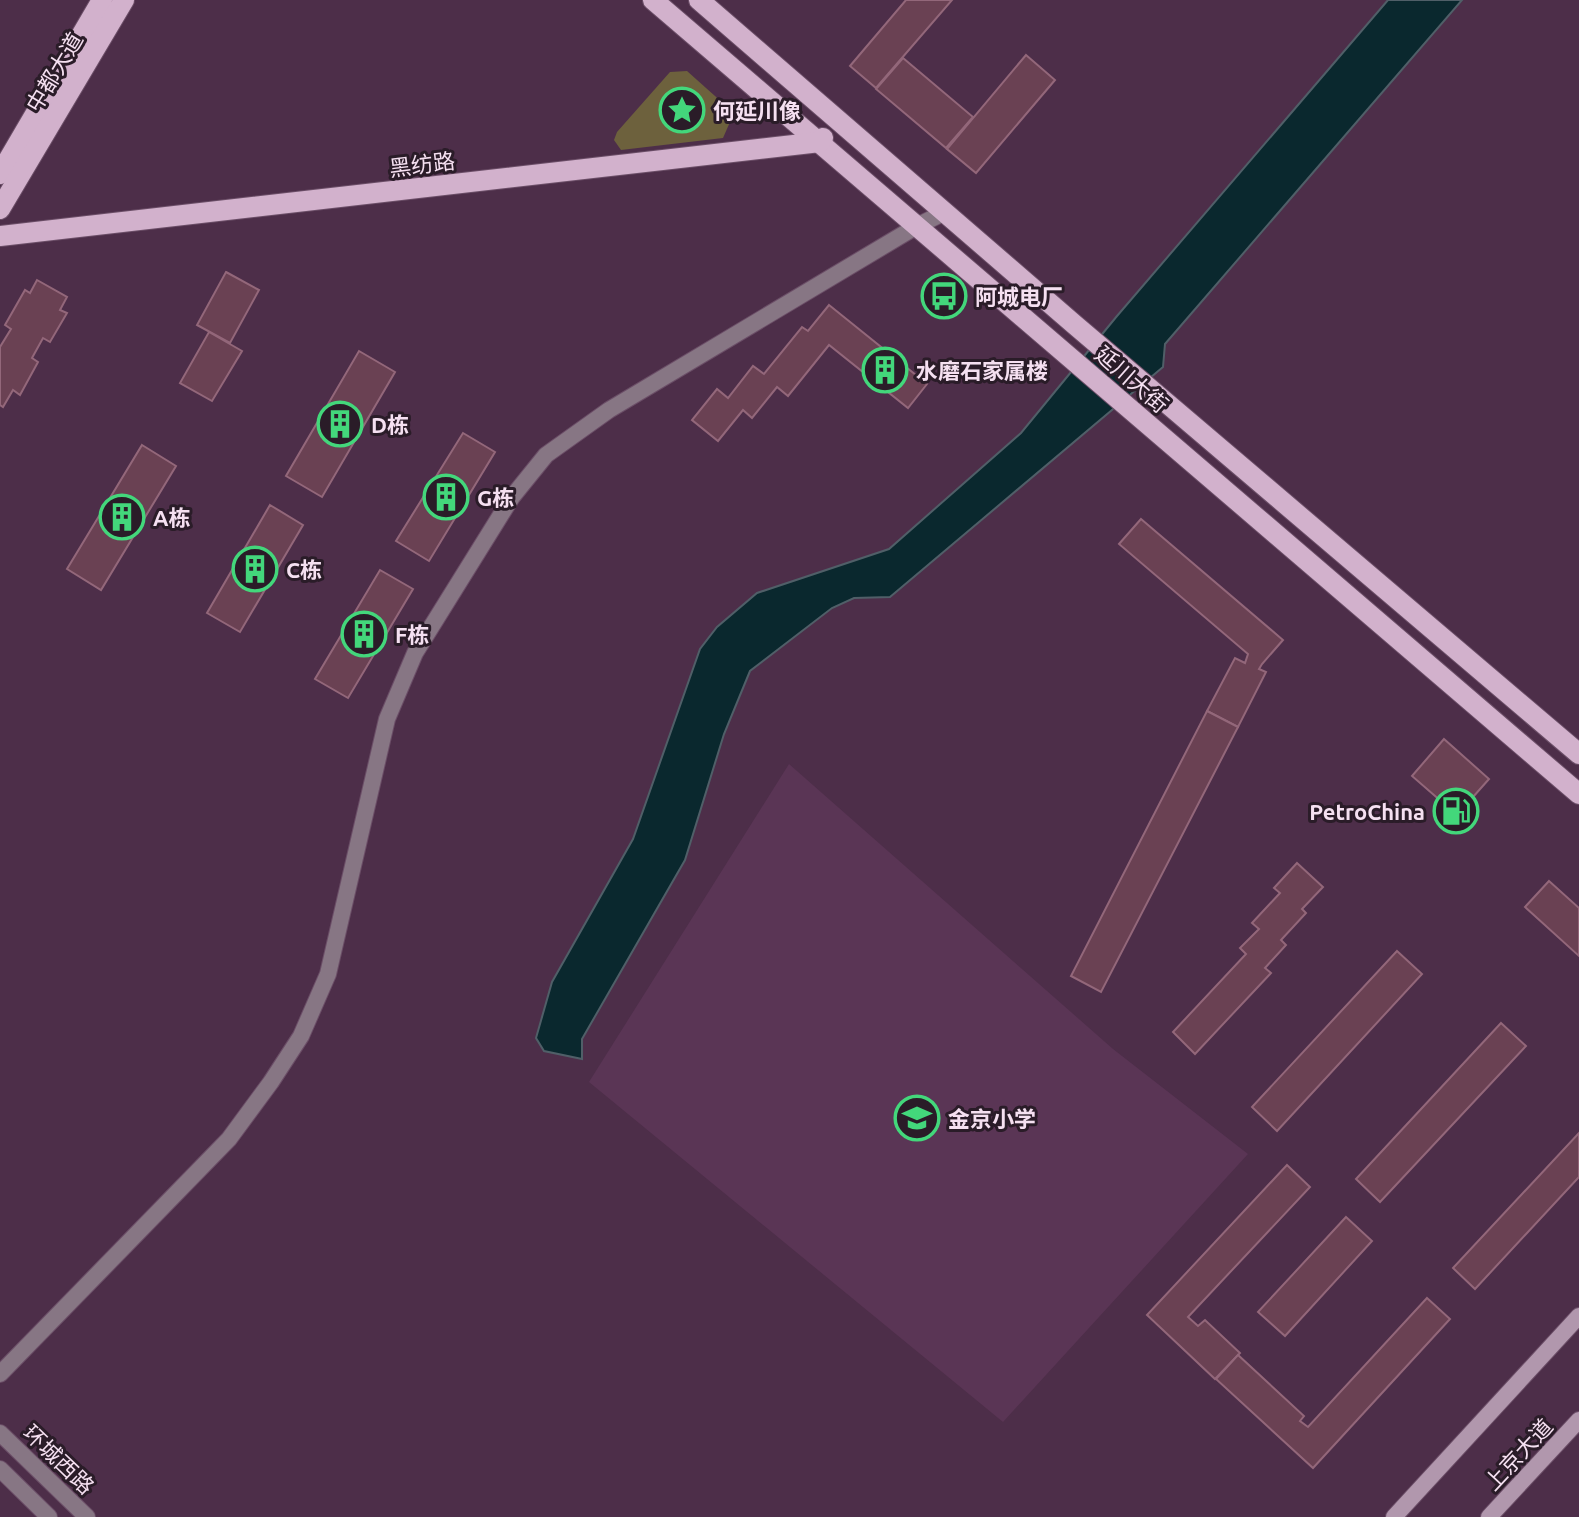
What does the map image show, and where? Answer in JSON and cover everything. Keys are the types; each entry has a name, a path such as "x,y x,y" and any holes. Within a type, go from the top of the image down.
{"main road":[{"name":"中都大道","path":"0,174 102,0"},
{"name":"中都大道","path":"0,209 124,0"},
{"name":"延川大街","path":"653,0 1579,794"},
{"name":"延川大街","path":"699,0 1579,754"},
{"path":"820,142 840,120"},
{"name":"黑纺路","path":"0,236 820,142"},
{"path":"1394,1517 1579,1316"},
{"name":"上京大道","path":"1489,1517 1579,1420"}],"street":[{"path":"0,1374 229,1139 301,1036 328,974 387,719 415,653 512,497 546,455 609,410 945,212"},
{"name":"环城西路","path":"0,1433 87,1517"},
{"path":"0,1469 49,1517"}],"shaded area":[{"path":"1388,0 1462,0 1165,344 1163,367 890,597 854,598 832,608 750,671 724,734 685,860 582,1039 582,1059 544,1051 536,1038 552,982 633,839 700,649 717,627 757,593 889,549 1021,433 1117,316"},
{"path":"687,71 734,113 723,138 621,150 614,140 617,132 670,72"},
{"name":"金京小学","path":"789,764 1113,1049 1248,1154 1003,1422 589,1082"}],"building":[{"path":"906,0 952,0 876,88 850,66"},
{"path":"1026,55 1055,80 976,173 947,149"},
{"path":"903,58 973,117 946,148 876,89"},
{"path":"226,272 259,290 230,343 197,325"},
{"path":"37,280 67,297 60,310 67,313 50,342 43,338 32,358 38,362 20,395 13,390 3,407 0,405 0,347 11,329 5,325 25,290 30,293"},
{"name":"水磨石家属楼","path":"829,305 927,384 908,408 829,345 788,396 777,387 752,418 743,410 718,441 692,420 717,389 728,398 753,366 764,374 802,327 808,331"},
{"path":"209,332 242,351 212,401 180,383"},
{"name":"D栋","path":"359,351 395,372 322,497 286,476"},
{"name":"G栋","path":"463,433 495,452 429,561 396,541"},
{"name":"A栋","path":"142,445 176,466 101,590 67,569"},
{"name":"C栋","path":"270,505 303,525 240,632 207,613"},
{"path":"1141,519 1283,640 1259,669 1266,672 1238,727 1207,711 1235,658 1245,663 1248,654 1119,544"},
{"name":"F栋","path":"380,570 413,589 348,698 315,679"},
{"path":"1207,711 1238,727 1101,992 1071,976"},
{"path":"1444,739 1489,779 1457,815 1412,776"},
{"path":"1297,863 1323,887 1302,909 1306,913 1281,940 1286,945 1265,968 1271,973 1195,1054 1173,1032 1246,954 1240,948 1259,929 1252,923 1280,893 1274,888"},
{"path":"1549,881 1579,908 1579,956 1525,907"},
{"path":"1397,951 1422,974 1277,1131 1252,1107"},
{"path":"1501,1023 1526,1046 1380,1202 1356,1179"},
{"path":"1579,1133 1579,1177 1475,1289 1453,1268"},
{"path":"1287,1165 1310,1187 1188,1317 1198,1326 1205,1320 1240,1353 1215,1379 1147,1315"},
{"path":"1346,1217 1372,1241 1285,1336 1258,1312"},
{"path":"1427,1298 1450,1319 1313,1468 1216,1379 1238,1355 1304,1416 1300,1421 1308,1427"}],"place":[{"name":"何延川像","path":"682,110"},
{"name":"阿城电厂","path":"944,296"},
{"name":"水磨石家属楼","path":"885,370"},
{"name":"D栋","path":"340,424"},
{"name":"G栋","path":"446,497"},
{"name":"A栋","path":"122,517"},
{"name":"C栋","path":"255,569"},
{"name":"F栋","path":"364,634"},
{"name":"PetroChina","path":"1456,811"},
{"name":"金京小学","path":"917,1118"}]}
